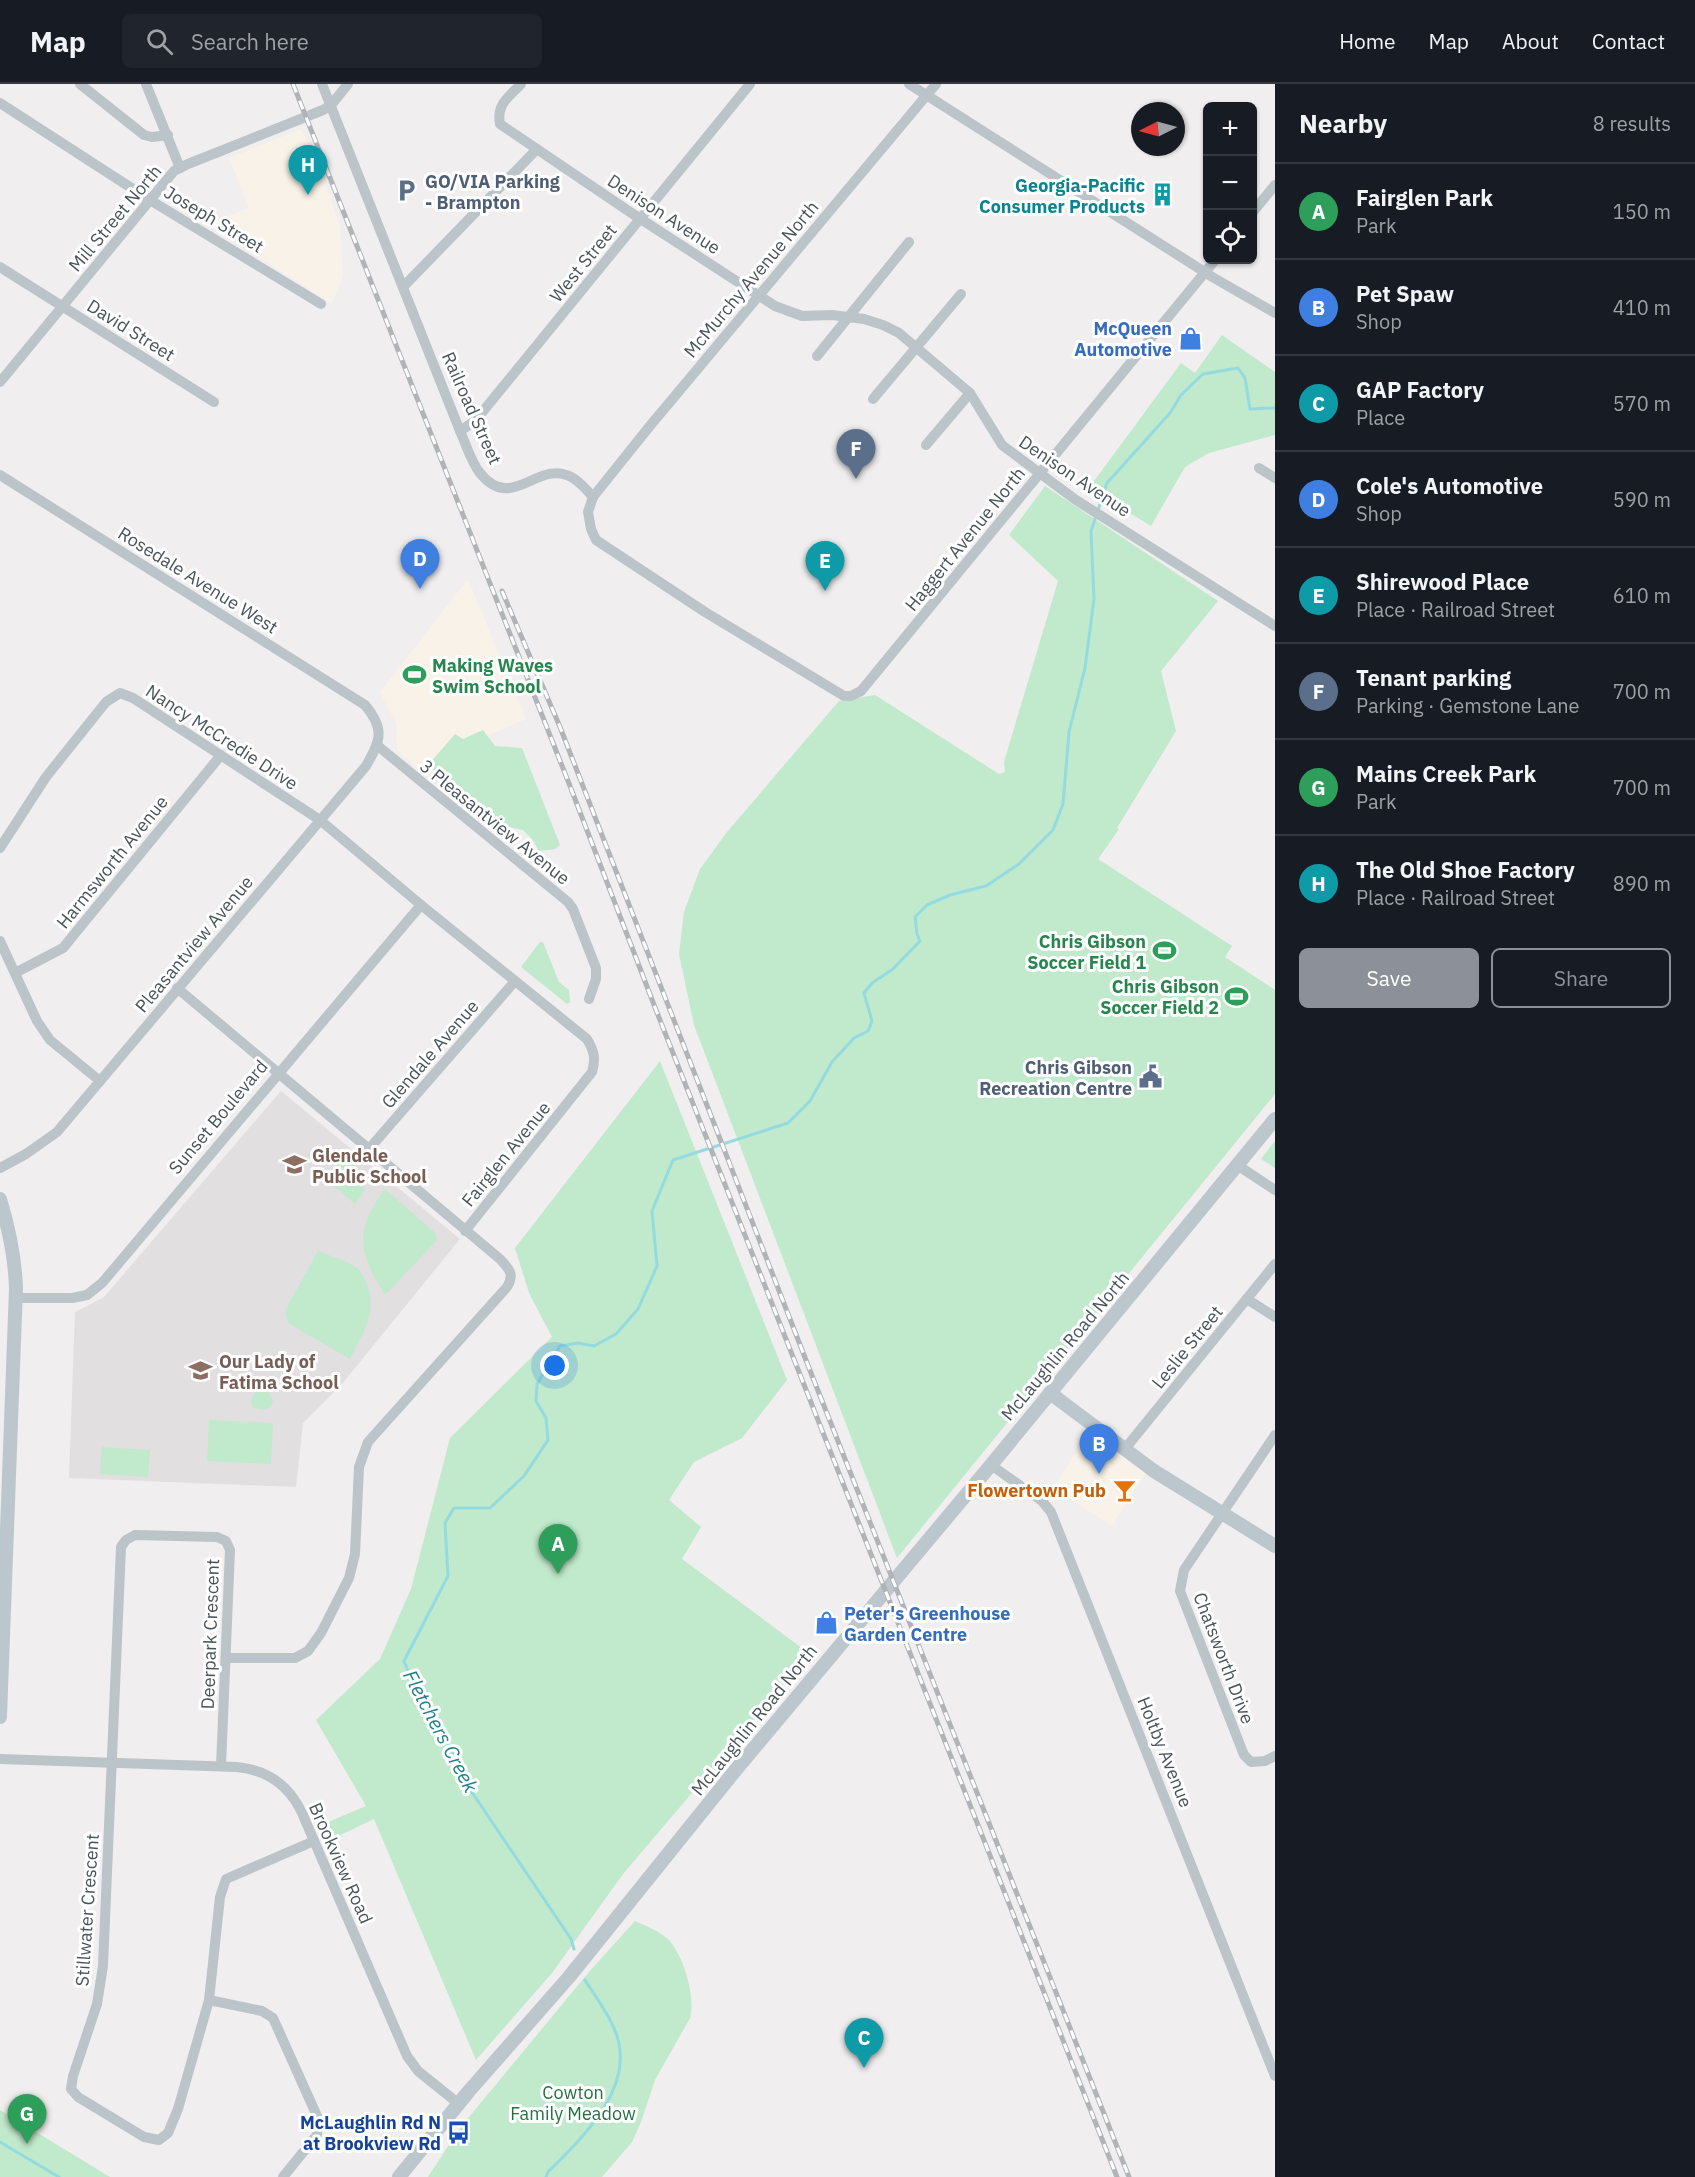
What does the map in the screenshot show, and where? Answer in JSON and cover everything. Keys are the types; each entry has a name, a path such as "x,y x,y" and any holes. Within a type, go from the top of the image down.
{"main road":[{"name":"McLaughlin Road North","path":"399,2177 569,1977 734,1772 1275,1119"},
{"path":"0,1199 15,1259 16,1298 5,1467 0,1717"},
{"path":"1050,1393 1154,1471 1275,1546"}],"street":[{"path":"80,84 144,135 152,137 168,135"},
{"path":"146,84 180,168"},
{"name":"Railroad Street","path":"322,84 477,469 495,485 515,488 541,476 559,474 573,477 593,497"},
{"name":"Mill Street North","path":"0,382 174,171 331,105 348,84"},
{"name":"Denison Avenue","path":"521,84 500,106 498,114 500,124 536,150 775,306 802,316 849,316 883,325 899,333 970,393 1002,445 1087,507 1108,518 1275,626"},
{"name":"West Street","path":"460,431 475,421 750,84"},
{"path":"909,84 1204,272 1275,313"},
{"name":"McMurchy Avenue North","path":"593,497 936,84"},
{"name":"Joseph Street","path":"0,103 150,200 321,304"},
{"path":"404,286 536,150"},
{"path":"1254,210 1275,185"},
{"path":"817,356 909,242"},
{"name":"Haggert Avenue North","path":"593,497 588,512 591,529 596,540 606,549 844,696 851,696 861,691 1211,264"},
{"name":"David Street","path":"0,267 214,402"},
{"path":"873,399 961,294"},
{"path":"926,444 970,393"},
{"path":"1258,468 1275,478"},
{"name":"Rosedale Avenue West","path":"0,475 365,705 375,717 379,733 378,746"},
{"name":"Nancy McCredie Drive","path":"0,848 46,777 106,702 120,693 133,698 320,820"},
{"name":"Pleasantview Avenue","path":"0,1168 26,1154 57,1132 366,766 378,746"},
{"name":"3 Pleasantview Avenue","path":"378,746 568,903 573,909 596,968 596,979 589,999"},
{"name":"Harmsworth Avenue","path":"15,973 63,948 221,755"},
{"name":"Fairglen Avenue","path":"226,1658 295,1658 308,1651 321,1633 349,1578 355,1554 359,1467 368,1442 512,1280 511,1271 500,1259 465,1231 592,1072 595,1060 593,1049 587,1039 320,820"},
{"name":"Sunset Boulevard","path":"16,1298 72,1298 87,1295 102,1283 421,905"},
{"path":"0,941 37,1021 50,1040 100,1081"},
{"name":"Glendale Avenue","path":"369,1149 515,981"},
{"path":"177,988 465,1231"},
{"path":"1237,1165 1275,1190"},
{"name":"Leslie Street","path":"1124,1450 1275,1264"},
{"path":"1247,1299 1275,1317"},
{"path":"1222,1512 1275,1435"},
{"name":"Holtby Avenue","path":"991,1464 1042,1501 1051,1512 1275,2076"},
{"name":"Chatsworth Drive","path":"1222,1512 1184,1570 1180,1591 1244,1755 1251,1762 1265,1761 1275,1756"},
{"name":"Deerpark Crescent","path":"112,1762 122,1547 126,1540 135,1535 217,1538 226,1540 230,1550 221,1766"},
{"name":"Brookview Road","path":"0,1759 221,1766 255,1770 269,1775 281,1784 298,1805 407,2056 418,2071 459,2104"},
{"name":"Stillwater Crescent","path":"112,1762 103,1966 97,2004 73,2076 71,2089 78,2097 144,2137 159,2140 168,2133 178,2109 209,2000 220,1897 226,1879 314,1841"},
{"path":"209,2000 262,2011 273,2018 316,2116 317,2135 283,2177"}],"shaded area":[{"path":"301,129 324,179 340,227 343,276 332,304 207,224 249,208 229,158"},
{"name":"Making Waves Swim School","path":"468,579 526,719 416,767 397,749 396,723 380,692"},
{"path":"281,1091 460,1239 342,1384 303,1423 296,1487 69,1478 75,1312 104,1297"},
{"path":"1088,1433 1147,1471 1112,1526 1053,1488"}],"green space":[{"path":"1222,335 1275,372 1275,435 1209,453 1185,467 1151,526 1089,488 1181,363 1195,373"},
{"path":"1045,486 1218,601 1161,671 1176,731 1117,828 1119,829 1098,859 1232,946 1225,957 1275,990 1275,1094 897,1558 694,1025 679,954 684,912 700,869 727,832 839,701 875,695 999,774 1005,772 1004,762 1058,581 1009,535"},
{"path":"483,730 495,746 522,748 560,845 555,849 539,851 533,840 523,830 501,826 428,765 455,734 463,739"},
{"path":"540,942 543,942 559,982 569,990 570,1002 567,1004 521,967"},
{"path":"660,1061 787,1380 742,1438 694,1462 669,1500 701,1527 682,1559 810,1654 623,1874 552,1973 476,2060 374,1819 328,1841 321,1825 366,1806 316,1720 380,1659 411,1589 450,1438 552,1337 529,1293 515,1248"},
{"path":"1275,1141 1275,1168 1261,1159"},
{"path":"343,1157 347,1157 356,1165 351,1178 365,1190 355,1204 326,1179"},
{"path":"385,1189 435,1233 437,1240 385,1295 370,1267 363,1242 368,1217"},
{"path":"318,1251 357,1268 370,1294 371,1304 367,1323 350,1359 288,1323 285,1311"},
{"path":"268,1391 273,1401 271,1407 264,1410 253,1408 251,1402 254,1393"},
{"path":"209,1420 273,1423 271,1464 207,1461"},
{"path":"102,1447 150,1450 148,1477 100,1474"},
{"name":"Cowton Family Meadow","path":"635,1921 668,1939 679,1955 690,1988 691,2009 690,2018 655,2080 632,2142 602,2177 428,2177 460,2128 589,1972"},
{"path":"0,2110 110,2177 0,2177"}],"waterway":[{"path":"574,1949 571,1939 463,1779 444,1733 412,1681 404,1661 448,1576 445,1523 454,1508 490,1508 524,1476 548,1440 546,1418 536,1401 537,1384 560,1346 578,1343 594,1346 616,1334 638,1309 657,1266 652,1211 673,1160 788,1123 810,1101 832,1062 854,1038 868,1031 872,1021 864,993 872,983 893,969 920,941 915,917 927,905 950,895 986,886 1019,864 1053,830 1063,804 1069,732 1085,668 1094,599 1091,531 1107,483 1170,413 1181,395 1203,374 1238,368 1245,378 1250,409 1275,408"},
{"name":"Fletchers Creek","path":"546,2177 599,2115 617,2081 620,2063 617,2036 605,2011 585,1980"},
{"path":"0,2142 59,2177"}],"railway":[{"path":"293,84 1117,2177"},
{"path":"502,591 560,727 811,1373 1129,2177"}],"place":[{"name":"GO/VIA Parking - Brampton","path":"407,191"},
{"name":"The Old Shoe Factory","path":"308,195"},
{"name":"Georgia-Pacific Consumer Products","path":"1163,195"},
{"name":"McQueen Automotive","path":"1190,338"},
{"name":"Tenant parking","path":"856,479"},
{"name":"Cole's Automotive","path":"420,589"},
{"name":"Shirewood Place","path":"825,591"},
{"name":"Making Waves Swim School","path":"414,675"},
{"name":"Chris Gibson Soccer Field 1","path":"1164,951"},
{"name":"Chris Gibson Soccer Field 2","path":"1237,996"},
{"name":"Chris Gibson Recreation Centre","path":"1150,1077"},
{"name":"Glendale Public School","path":"294,1165"},
{"name":"Our Lady of Fatima School","path":"201,1371"},
{"name":"Pet Spaw","path":"1099,1474"},
{"name":"Flowertown Pub","path":"1124,1490"},
{"name":"Fairglen Park","path":"558,1574"},
{"name":"Peter's Greenhouse Garden Centre","path":"826,1623"},
{"name":"GAP Factory","path":"864,2068"},
{"name":"McLaughlin Rd N at Brookview Rd","path":"459,2132"},
{"name":"Mains Creek Park","path":"27,2144"}]}
